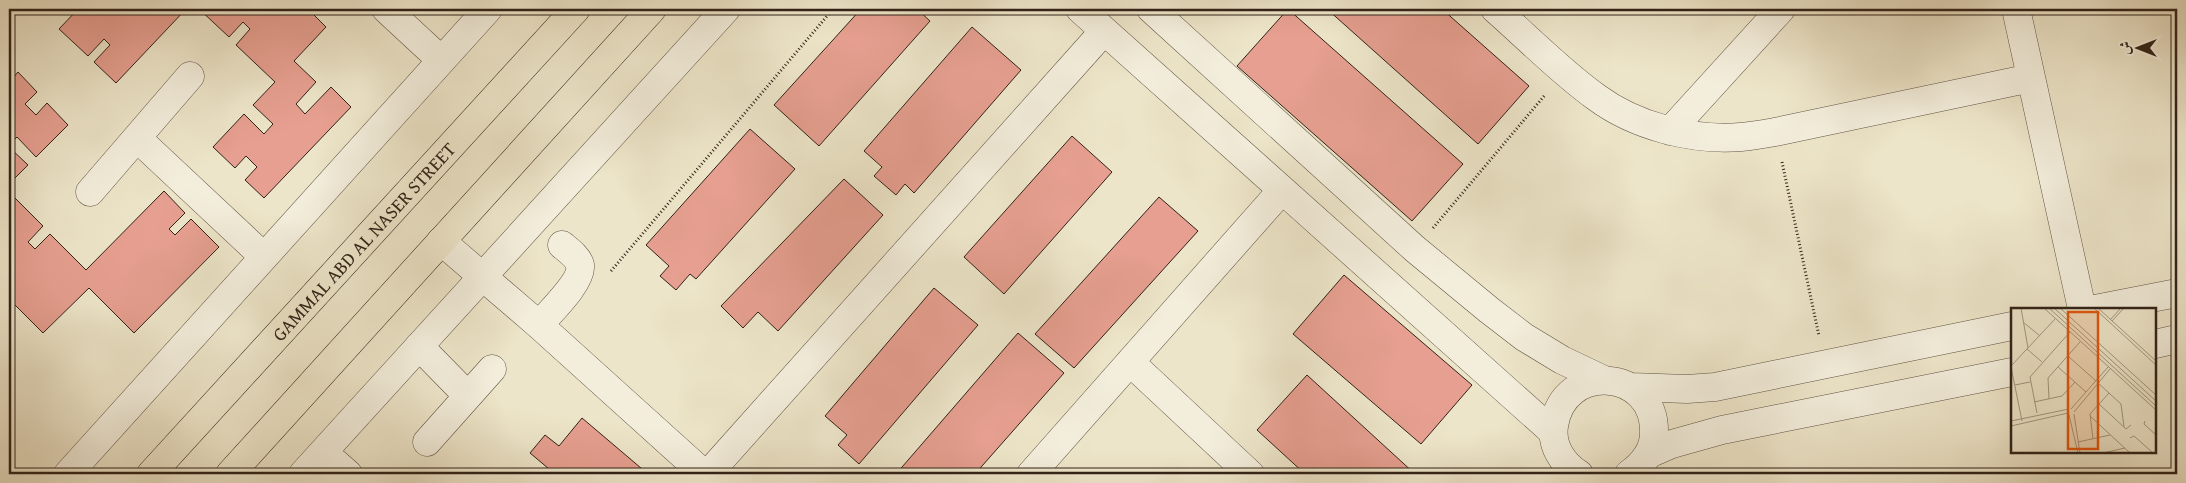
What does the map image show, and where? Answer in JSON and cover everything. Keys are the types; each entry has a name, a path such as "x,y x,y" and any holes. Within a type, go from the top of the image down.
{"main road":[{"name":"GAMMAL ABD AL NASER STREET","path":"151,474 576,9"},
{"path":"230,474 652,9"}],"street":[{"path":"386,9 442,60"},
{"path":"68,474 488,9"},
{"path":"303,474 726,9"},
{"path":"1080,9 1553,432 1568,469"},
{"path":"1151,9 1415,249 1524,337 1562,360 1602,380"},
{"path":"1495,9 1596,98 1632,118 1670,131 1705,137 1740,137 1775,132 2031,78"},
{"path":"1670,131 1781,9"},
{"path":"2016,9 2082,308"},
{"path":"708,474 1104,30"},
{"path":"90,192 190,76"},
{"path":"137,138 263,256"},
{"path":"1031,474 1282,190"},
{"path":"442,241 704,474"},
{"path":"538,325 574,284 579,275 580,265 574,255 562,245"},
{"path":"2099,308 2177,293"},
{"path":"1631,387 1687,389 1715,387 2011,326"},
{"path":"2156,344 2177,339"},
{"path":"419,346 468,396"},
{"path":"1130,362 1250,474"},
{"path":"427,442 492,369"},
{"path":"1649,454 1672,444 1722,430 2011,372"},
{"path":"1553,432 1562,402 1573,390 1587,383 1602,380 1617,381 1631,387 1643,397 1651,410 1654,424 1654,440 1649,454 1640,466 1629,474"},
{"path":"323,452 348,474"}],"path":[{"path":"611,271 833,9"},
{"path":"1415,249 1565,72"},
{"path":"1775,132 1825,364"}],"building":[{"path":"78,9 186,9 116,83 94,62 110,45 104,39 88,56 59,29"},
{"path":"199,9 308,9 326,27 294,61 316,82 296,104 305,114 331,87 351,107 264,198 245,180 257,167 246,156 235,168 213,147 244,114 264,134 273,124 253,105 275,82 236,45 250,29 243,22 229,37"},
{"path":"861,9 917,9 930,21 819,146 774,105"},
{"path":"1288,9 1463,164 1412,221 1237,66"},
{"path":"1327,9 1442,9 1529,86 1478,144"},
{"path":"972,27 1021,70 914,193 905,184 896,195 874,176 882,167 864,151"},
{"path":"18,72 37,92 25,104 36,115 47,103 68,125 36,157 17,137 9,145 9,82"},
{"path":"750,129 795,169 696,279 690,274 676,290 660,276 669,266 646,245"},
{"path":"1072,136 1112,172 1004,294 964,257"},
{"path":"9,147 28,165 9,184"},
{"path":"844,179 883,215 778,331 758,312 743,328 721,306"},
{"path":"164,191 185,213 169,229 175,235 191,219 219,247 134,333 89,288 43,333 9,299 9,192 43,226 28,242 35,249 50,234 86,270"},
{"path":"1159,197 1198,231 1074,368 1035,334"},
{"path":"1344,275 1472,385 1421,444 1293,334"},
{"path":"934,288 978,325 859,464 838,445 847,435 825,416"},
{"path":"1018,333 1064,373 975,474 896,474"},
{"path":"1307,375 1415,474 1305,474 1257,430"},
{"path":"582,418 648,474 555,474 530,453 545,435 559,446"}]}
